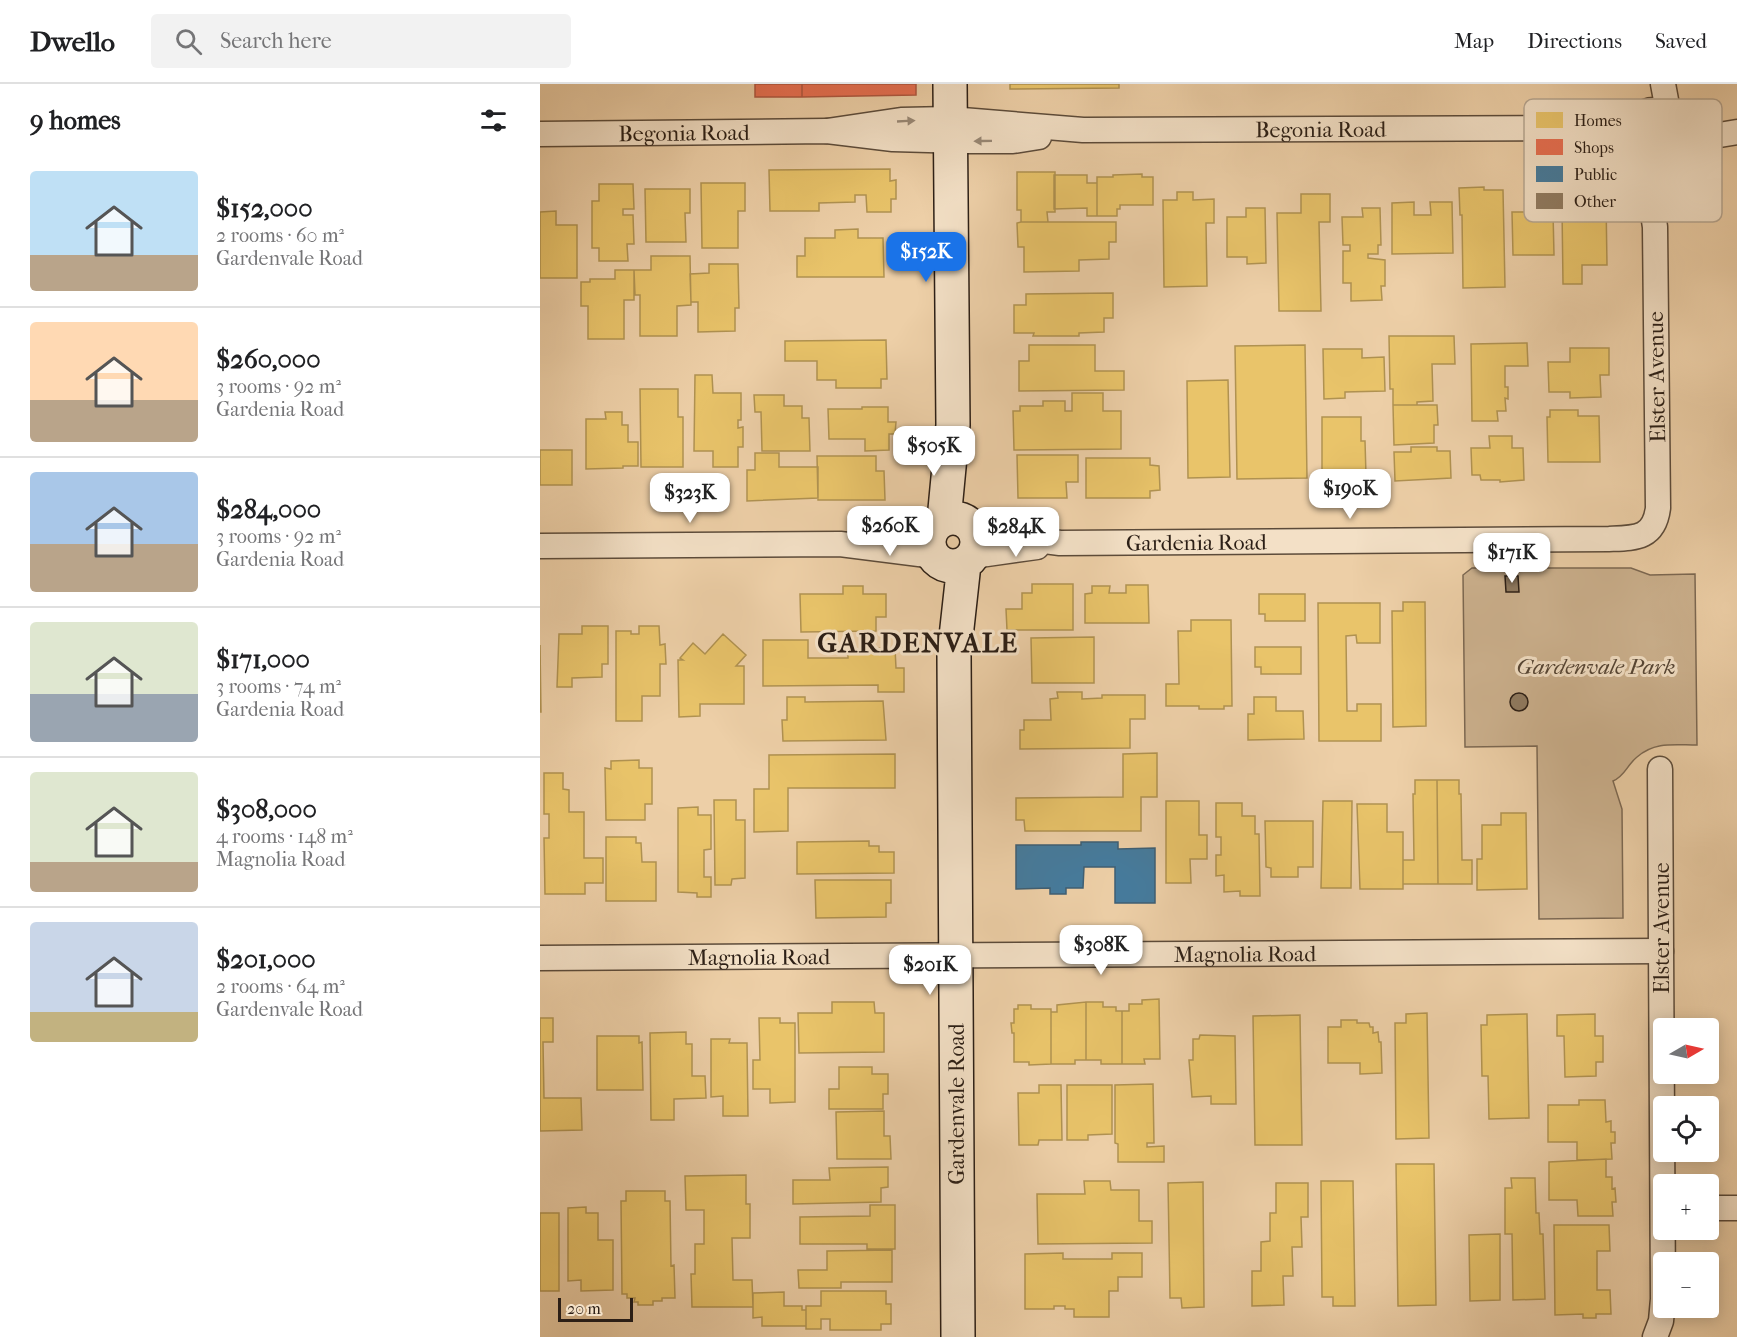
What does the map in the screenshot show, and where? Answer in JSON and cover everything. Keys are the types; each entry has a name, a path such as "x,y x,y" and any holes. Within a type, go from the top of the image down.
{"street":[{"name":"Gardenvale Road","path":"950,84 958,1337"},
{"path":"1644,99 1647,84"},
{"name":"Elster Avenue","path":"1663,84 1665,99"},
{"name":"Begonia Road","path":"540,134 827,131 901,120 950,130 1524,128"},
{"name":"Elster Avenue","path":"1654,222 1655,227"},
{"name":"Elster Avenue","path":"1652,526 1658,508 1656,222"},
{"name":"Gardenia Road","path":"540,546 1609,539 1636,537 1645,534 1652,526"},
{"name":"Elster Avenue","path":"1660,770 1663,1174"},
{"name":"Magnolia Road","path":"540,958 1661,951"},
{"path":"1719,1208 1737,1208"},
{"name":"Elster Avenue","path":"1655,1337 1661,1322 1663,1299 1663,1240"}],"green space":[{"name":"Gardenvale Park","path":"1472,568 1631,568 1650,575 1695,574 1697,745 1666,745 1651,748 1637,757 1613,781 1622,809 1623,918 1539,919 1537,746 1465,747 1463,575"}],"building: Homes":[{"path":"1010,84 1119,84 1119,88 1010,89"},
{"path":"890,169 890,181 896,180 896,199 891,199 891,212 867,212 866,195 855,195 855,202 819,203 819,211 770,211 769,170"},
{"path":"1017,172 1055,172 1055,212 1047,212 1048,222 1021,222 1021,210 1017,210"},
{"path":"1142,174 1142,177 1153,177 1153,205 1120,205 1120,209 1117,209 1117,216 1097,216 1097,177"},
{"path":"1054,175 1087,175 1087,183 1097,183 1097,216 1087,216 1087,208 1054,209"},
{"path":"701,183 745,183 745,211 738,211 738,248 702,248"},
{"path":"599,184 633,184 634,209 623,209 623,215 633,215 634,244 627,244 628,261 599,261 599,248 592,248 592,201 599,201"},
{"path":"1484,187 1484,190 1503,190 1505,287 1463,288 1462,215 1460,215 1459,188"},
{"path":"645,189 690,189 690,213 685,213 686,242 646,242"},
{"path":"1177,192 1193,192 1193,200 1214,199 1214,223 1206,223 1207,286 1164,287 1163,200 1177,200"},
{"path":"1301,194 1330,194 1330,222 1319,222 1321,311 1279,311 1277,213 1301,213"},
{"path":"1414,202 1414,215 1431,215 1430,202 1452,202 1453,253 1392,254 1392,203"},
{"path":"1246,208 1265,208 1266,263 1247,264 1247,257 1227,257 1227,217 1246,217"},
{"path":"1362,208 1380,208 1381,245 1378,245 1378,254 1368,254 1368,258 1385,260 1385,286 1381,286 1382,300 1351,301 1351,283 1343,283 1343,251 1350,251 1350,245 1343,245 1342,217 1363,217"},
{"path":"556,211 556,225 577,225 577,278 540,278 540,212"},
{"path":"1512,212 1524,212 1524,222 1553,222 1554,255 1513,255"},
{"path":"1116,222 1116,242 1109,242 1109,259 1079,260 1079,271 1024,272 1024,247 1018,247 1017,223"},
{"path":"1562,222 1606,222 1607,265 1582,265 1582,284 1563,284"},
{"path":"858,229 858,238 883,238 884,277 797,277 797,256 805,256 805,238 835,238 835,230"},
{"path":"651,256 690,256 691,305 677,306 677,336 640,336 640,295 635,295 634,270 651,270"},
{"path":"709,264 738,264 739,308 735,308 735,331 698,332 698,302 691,302 690,274 709,273"},
{"path":"615,270 634,270 634,300 624,300 624,339 588,339 588,306 581,306 581,282 590,282 590,279 615,279"},
{"path":"1113,293 1113,318 1104,318 1104,332 1079,333 1079,336 1033,336 1034,333 1014,333 1014,305 1026,305 1026,294"},
{"path":"1389,336 1454,336 1455,364 1432,364 1433,401 1417,402 1417,405 1393,405 1393,389 1390,389"},
{"path":"886,340 887,379 881,379 881,388 836,388 836,380 817,380 817,361 785,361 785,341"},
{"path":"1527,343 1528,366 1505,366 1505,387 1508,387 1508,399 1505,398 1506,411 1497,411 1498,421 1472,421 1471,344"},
{"path":"1029,345 1095,345 1095,371 1124,371 1124,390 1019,391 1019,361 1029,361"},
{"path":"1305,345 1307,478 1237,479 1235,346"},
{"path":"1570,348 1609,348 1609,375 1600,375 1601,397 1570,398 1570,392 1549,392 1548,362 1570,362"},
{"path":"1323,349 1362,349 1362,358 1384,357 1385,391 1345,392 1345,398 1324,399"},
{"path":"695,375 712,375 713,393 741,393 741,420 738,420 738,428 743,427 743,447 738,447 738,467 713,467 713,451 694,451"},
{"path":"1228,380 1230,477 1188,478 1187,381"},
{"path":"640,389 678,389 678,417 683,417 683,467 641,467"},
{"path":"1072,393 1103,393 1103,411 1121,411 1121,449 1014,450 1013,411 1020,411 1020,406 1043,406 1043,401 1065,401 1065,411 1072,411"},
{"path":"754,395 784,395 784,406 802,406 802,418 809,418 810,451 762,451 761,412 755,412"},
{"path":"1393,405 1437,405 1438,425 1434,425 1434,443 1394,445"},
{"path":"862,407 888,407 888,422 896,422 895,434 889,434 889,450 865,451 865,439 829,439 828,409 862,409"},
{"path":"1550,410 1578,410 1578,416 1599,416 1600,462 1548,462 1547,417 1550,417"},
{"path":"605,412 622,412 622,425 628,425 628,442 638,442 638,466 586,469 586,419 606,419"},
{"path":"1322,417 1361,417 1361,441 1365,441 1366,475 1344,476 1344,481 1322,481"},
{"path":"1489,436 1512,436 1512,448 1523,448 1524,480 1500,482 1500,480 1481,480 1480,475 1472,475 1471,448 1490,448"},
{"path":"1411,447 1437,447 1437,451 1450,451 1451,478 1395,481 1394,452 1411,452"},
{"path":"540,450 572,450 572,485 540,485"},
{"path":"755,453 779,453 779,467 818,467 818,498 747,501 747,470 755,470"},
{"path":"1017,455 1078,455 1078,482 1066,482 1067,498 1018,498"},
{"path":"817,456 876,456 876,471 884,471 885,500 818,500"},
{"path":"1086,458 1150,458 1150,465 1159,466 1160,490 1150,491 1150,498 1086,498"},
{"path":"1032,584 1073,584 1073,630 1007,630 1006,609 1022,609 1022,593 1032,593"},
{"path":"1126,585 1148,585 1149,623 1085,623 1085,594 1092,593 1092,586 1110,586 1109,593 1126,593"},
{"path":"843,586 863,586 863,594 886,594 886,617 876,617 876,631 801,632 800,594 843,594"},
{"path":"1259,594 1305,594 1305,621 1265,621 1265,614 1259,614"},
{"path":"1403,602 1425,602 1426,726 1393,727 1392,611 1403,611"},
{"path":"1318,603 1380,603 1380,643 1357,643 1356,635 1346,636 1347,711 1357,711 1357,704 1381,704 1381,741 1319,741"},
{"path":"1191,620 1231,620 1232,706 1224,706 1224,709 1199,709 1199,706 1166,706 1166,684 1179,684 1178,631 1191,631"},
{"path":"582,626 608,626 608,664 602,664 602,677 572,678 572,687 557,687 559,634 582,634"},
{"path":"639,626 659,626 660,645 665,644 666,664 660,664 660,696 642,696 642,721 616,721 616,631 631,631 631,634 639,634"},
{"path":"723,634 746,655 736,666 744,666 744,704 700,704 700,716 679,717 678,660 683,660 680,658 693,643 705,654"},
{"path":"1094,637 1094,683 1032,683 1031,638"},
{"path":"763,640 808,640 808,658 848,658 848,649 895,648 896,668 904,668 904,692 878,692 878,685 763,686"},
{"path":"540,645 541,712 540,712"},
{"path":"1255,647 1301,647 1301,674 1261,674 1261,667 1255,667"},
{"path":"1057,692 1082,692 1082,699 1102,698 1102,695 1145,695 1145,719 1130,719 1130,748 1020,749 1020,730 1024,730 1024,720 1051,720 1050,699 1058,698"},
{"path":"787,697 805,697 805,702 883,701 886,740 783,741 782,720 787,720"},
{"path":"1254,697 1276,697 1276,711 1303,711 1304,739 1248,740 1248,714 1254,714"},
{"path":"1157,753 1157,797 1141,797 1141,831 1025,831 1024,820 1016,820 1016,798 1123,797 1123,754"},
{"path":"895,754 895,788 788,788 788,831 754,832 754,789 769,789 769,755"},
{"path":"639,760 639,768 652,768 652,804 645,804 645,820 606,820 605,768 611,769 611,761"},
{"path":"544,773 563,773 563,789 569,790 569,812 584,812 584,858 603,858 603,883 585,883 585,894 545,894 544,838 549,838 549,814 544,814"},
{"path":"1415,780 1437,780 1438,884 1403,884 1403,860 1414,860 1413,794 1415,794"},
{"path":"1437,780 1459,780 1462,860 1472,860 1472,884 1438,884"},
{"path":"714,800 736,800 736,820 745,820 745,878 732,879 731,885 715,885"},
{"path":"1166,801 1199,801 1199,835 1207,835 1207,859 1190,859 1191,883 1166,883"},
{"path":"1323,801 1352,801 1351,888 1321,888"},
{"path":"1216,803 1242,803 1242,816 1255,816 1255,834 1259,834 1260,896 1240,896 1240,891 1224,892 1224,875 1216,876 1216,855 1221,855 1221,837 1216,837"},
{"path":"1357,804 1387,804 1387,832 1403,832 1403,889 1360,889"},
{"path":"698,807 698,815 711,815 711,849 704,850 704,877 711,877 711,897 697,897 697,893 678,892 678,808"},
{"path":"1501,813 1526,813 1527,889 1477,890 1477,859 1482,859 1482,825 1501,825"},
{"path":"1265,821 1313,821 1313,867 1298,867 1298,877 1271,877 1271,868 1266,867"},
{"path":"606,837 636,837 636,843 641,843 642,862 656,862 656,901 606,901"},
{"path":"869,841 869,846 879,846 879,852 894,852 894,873 797,874 797,842"},
{"path":"815,880 891,880 891,903 886,903 886,917 816,918"},
{"path":"1159,999 1160,1059 1144,1059 1145,1064 1122,1064 1122,1011 1129,1011 1129,1004 1142,1004 1142,1000"},
{"path":"832,1002 874,1002 875,1013 884,1013 884,1052 799,1053 798,1013 832,1013"},
{"path":"1086,1002 1086,1060 1075,1060 1075,1064 1051,1064 1051,1012 1057,1012 1057,1005"},
{"path":"1086,1002 1103,1002 1103,1007 1116,1007 1116,1011 1122,1011 1122,1064 1101,1064 1101,1060 1086,1060"},
{"path":"1018,1005 1031,1005 1031,1009 1051,1009 1051,1064 1029,1065 1029,1062 1014,1062 1014,1033 1012,1033 1011,1023 1014,1023 1014,1009 1018,1009"},
{"path":"1427,1013 1429,1138 1396,1139 1395,1023 1406,1023 1406,1014"},
{"path":"1527,1014 1529,1118 1489,1119 1488,1076 1482,1076 1481,1025 1487,1025 1487,1015"},
{"path":"1595,1014 1595,1036 1603,1036 1603,1062 1596,1062 1596,1076 1565,1077 1564,1036 1557,1036 1557,1015"},
{"path":"1300,1015 1302,1145 1255,1145 1253,1016"},
{"path":"540,1018 553,1018 553,1042 543,1042 544,1098 581,1098 582,1130 540,1131"},
{"path":"759,1018 780,1018 780,1023 795,1023 795,1102 770,1103 770,1089 753,1089 753,1060 760,1060"},
{"path":"1341,1020 1369,1023 1370,1027 1373,1027 1373,1033 1378,1032 1379,1042 1381,1042 1382,1073 1360,1074 1360,1063 1328,1063 1328,1027 1341,1027"},
{"path":"686,1032 686,1044 692,1044 692,1076 705,1076 706,1098 674,1099 674,1120 651,1120 650,1033"},
{"path":"1200,1035 1235,1036 1236,1104 1211,1104 1211,1096 1192,1097 1189,1060 1193,1060 1193,1039 1199,1039"},
{"path":"597,1036 639,1036 639,1043 642,1042 643,1090 597,1090"},
{"path":"711,1039 730,1039 729,1043 747,1043 748,1116 723,1116 723,1096 711,1097"},
{"path":"839,1067 872,1067 872,1074 888,1074 888,1094 883,1094 883,1109 829,1109 829,1089 839,1089"},
{"path":"1153,1084 1154,1143 1147,1143 1147,1147 1164,1146 1164,1162 1118,1162 1118,1144 1115,1143 1115,1085"},
{"path":"1039,1085 1061,1085 1062,1140 1039,1140 1038,1145 1019,1145 1018,1093 1039,1093"},
{"path":"1067,1085 1112,1085 1112,1134 1088,1135 1088,1140 1067,1140"},
{"path":"1579,1100 1605,1100 1606,1122 1611,1121 1611,1132 1615,1132 1615,1143 1611,1143 1612,1159 1577,1160 1577,1142 1548,1142 1548,1105 1579,1105"},
{"path":"884,1111 884,1136 890,1136 891,1159 837,1159 836,1112"},
{"path":"1606,1159 1606,1177 1612,1177 1612,1189 1615,1188 1616,1202 1612,1202 1613,1216 1578,1216 1577,1200 1549,1200 1549,1162"},
{"path":"1396,1164 1434,1164 1436,1305 1398,1306"},
{"path":"888,1167 888,1187 881,1188 881,1202 793,1204 793,1180 830,1180 829,1168"},
{"path":"746,1175 746,1204 750,1204 750,1238 732,1238 733,1280 752,1280 753,1307 692,1307 691,1274 695,1274 695,1244 704,1244 704,1210 686,1210 685,1176"},
{"path":"1511,1178 1535,1178 1536,1213 1539,1213 1540,1234 1543,1234 1545,1299 1513,1300 1512,1234 1505,1234 1505,1188 1512,1188"},
{"path":"1084,1181 1110,1181 1111,1190 1139,1190 1139,1221 1152,1221 1152,1243 1038,1244 1037,1194 1085,1194"},
{"path":"1321,1181 1353,1181 1355,1306 1333,1306 1333,1297 1322,1297"},
{"path":"1203,1182 1204,1307 1182,1308 1181,1298 1170,1298 1168,1183"},
{"path":"1276,1183 1308,1183 1308,1217 1301,1217 1302,1247 1292,1247 1293,1276 1283,1276 1284,1305 1252,1306 1252,1271 1261,1271 1261,1242 1270,1241 1270,1213 1276,1213"},
{"path":"626,1191 665,1191 665,1201 670,1201 671,1266 674,1265 675,1298 662,1298 662,1301 653,1301 653,1305 638,1305 638,1302 634,1302 635,1298 627,1298 627,1294 622,1294 621,1201 626,1201"},
{"path":"870,1205 895,1205 895,1249 867,1249 867,1244 800,1244 800,1217 870,1216"},
{"path":"586,1207 586,1213 598,1213 598,1240 613,1240 613,1290 581,1291 581,1280 568,1281 568,1208"},
{"path":"540,1213 559,1213 559,1291 540,1291"},
{"path":"1554,1225 1609,1225 1610,1251 1597,1251 1597,1290 1610,1290 1611,1314 1596,1314 1596,1318 1583,1318 1583,1314 1555,1315"},
{"path":"1500,1234 1500,1300 1470,1301 1469,1235"},
{"path":"892,1250 892,1282 841,1282 841,1288 799,1288 798,1270 827,1270 827,1251"},
{"path":"1063,1253 1063,1259 1112,1259 1112,1253 1142,1253 1142,1277 1118,1277 1118,1291 1109,1291 1109,1317 1074,1317 1074,1309 1065,1309 1065,1306 1054,1306 1054,1309 1025,1309 1025,1254"},
{"path":"821,1291 886,1291 886,1304 891,1304 891,1324 881,1324 881,1330 830,1330 830,1319 821,1319 821,1329 806,1329 806,1306 821,1306"},
{"path":"784,1292 784,1306 802,1306 802,1310 806,1310 806,1326 762,1326 762,1317 753,1318 753,1293"}],"building: Shops":[{"path":"755,84 802,84 802,97 755,97"},
{"path":"802,84 916,84 916,95 802,97"}],"building: Public":[{"path":"1081,842 1118,842 1118,849 1155,848 1155,903 1115,903 1115,867 1084,867 1083,888 1066,888 1066,894 1050,894 1050,888 1016,889 1016,845 1081,845"}],"building: Other":[{"path":"1505,576 1518,576 1519,592 1506,592"},
{"path":"1519,693 1525,696 1528,702 1525,708 1519,711 1513,708 1510,702 1513,696"}],"district":[{"name":"GARDENVALE","path":"918,642"}]}
